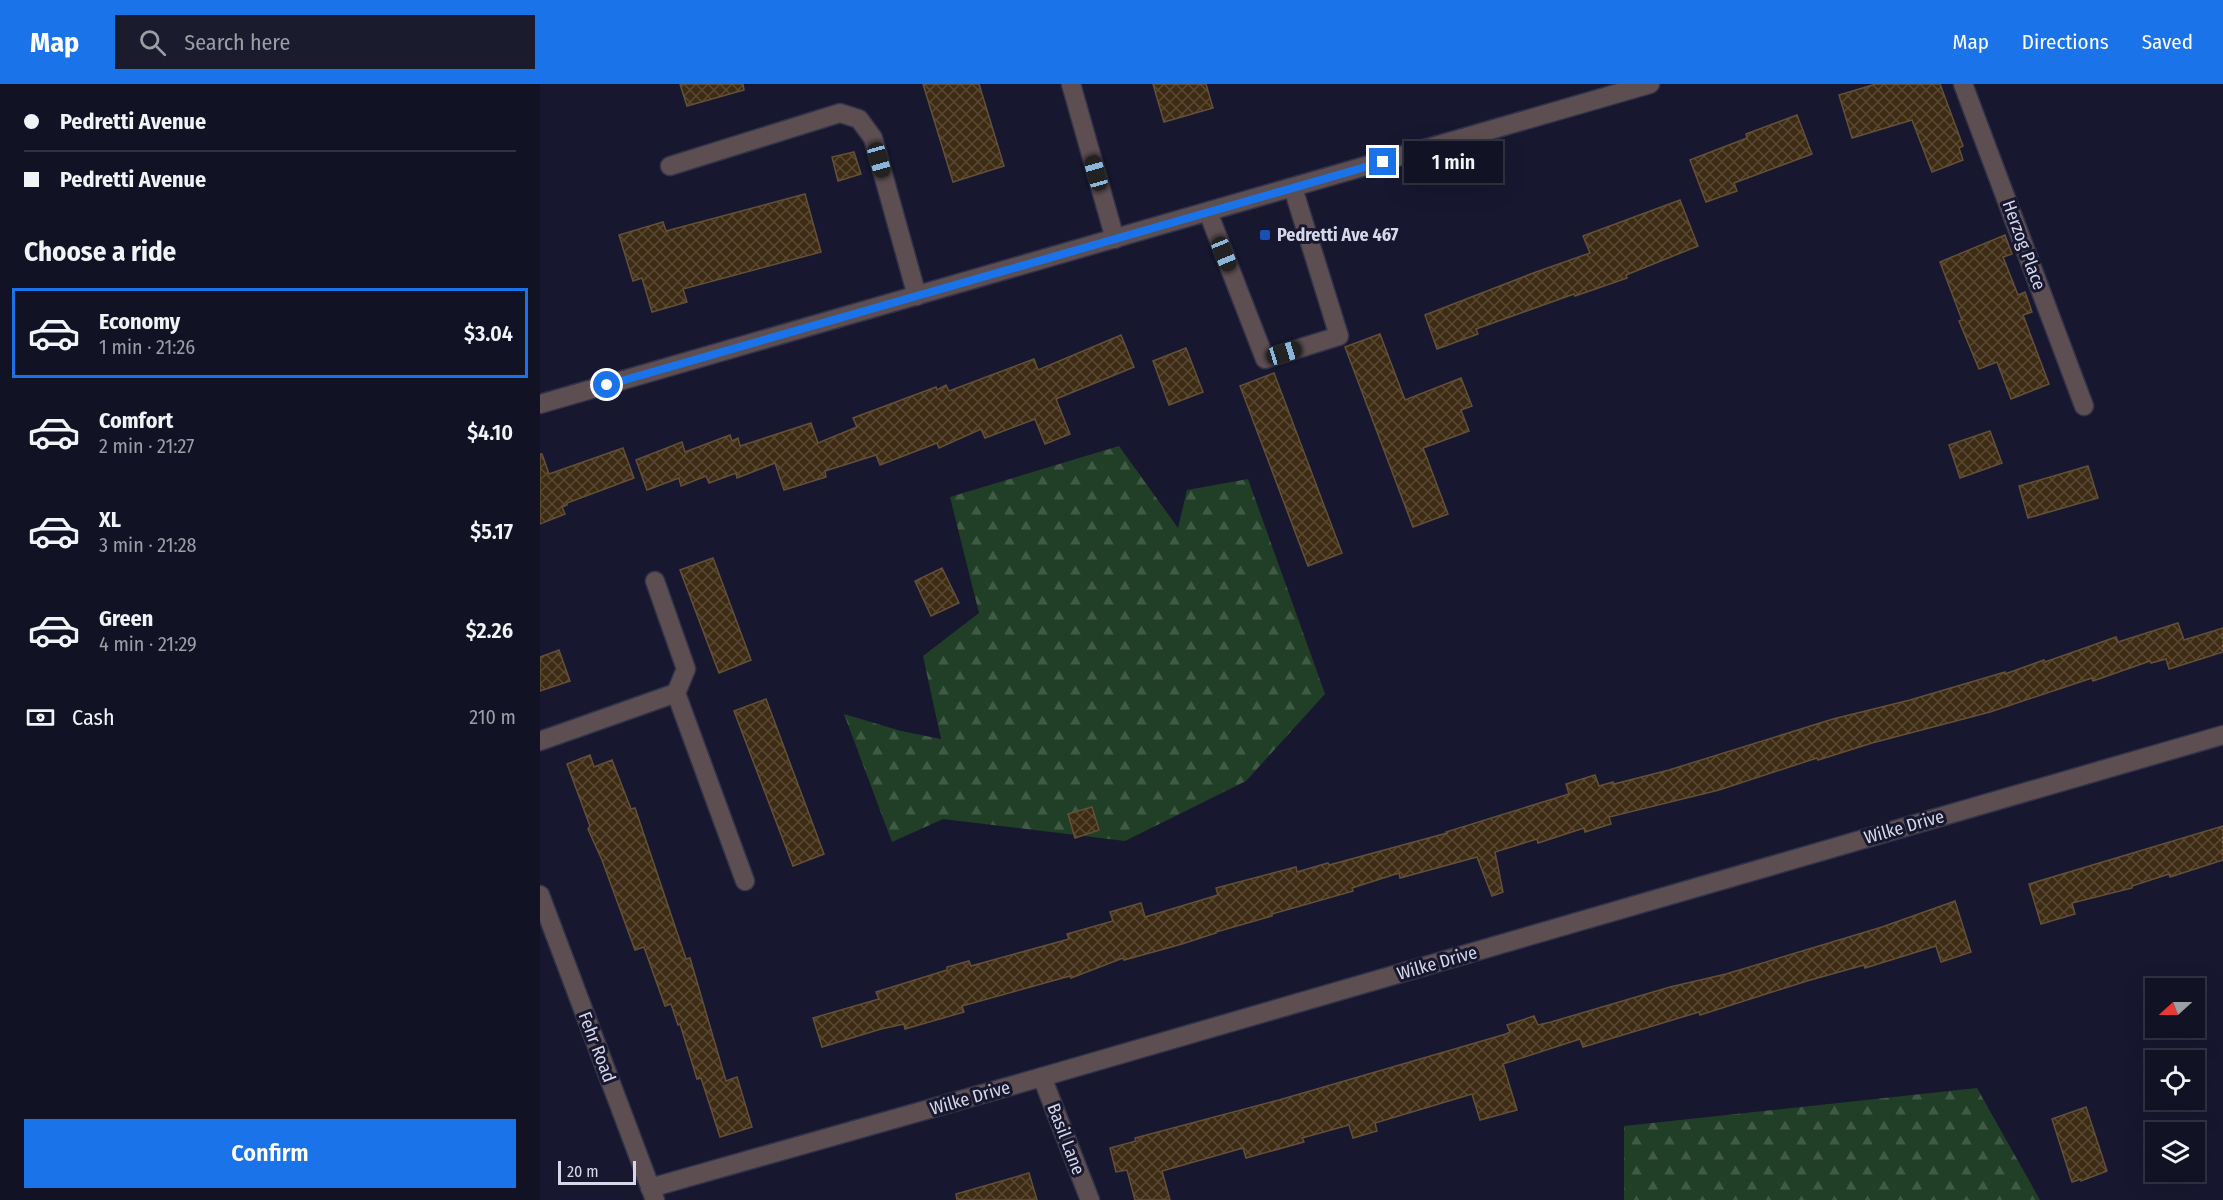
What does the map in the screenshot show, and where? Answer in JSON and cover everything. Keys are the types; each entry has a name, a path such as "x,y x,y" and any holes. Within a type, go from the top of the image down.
{"street":[{"path":"1071,84 1115,239"},
{"path":"540,404 1650,84"},
{"name":"Herzog Place","path":"1964,84 2084,406"},
{"path":"670,166 840,113 859,119 873,138 917,296"},
{"path":"1208,212 1265,359 1339,336 1293,188"},
{"path":"655,581 686,669 676,693 745,881"},
{"path":"540,741 676,693"},
{"name":"Wilke Drive","path":"652,1194 1042,1077 2223,735"},
{"name":"Fehr Road","path":"540,895 652,1194"},
{"name":"Basil Lane","path":"1042,1077 1090,1200"}],"green space":[{"path":"1119,446 1178,528 1187,490 1248,479 1325,694 1246,781 1125,841 943,819 892,842 844,714 901,731 941,739 923,656 979,613 950,497"},
{"path":"1977,1088 2040,1200 1624,1200 1624,1126"}],"building":[{"path":"680,84 743,84 744,90 687,106"},
{"path":"923,84 979,84 1004,166 953,182"},
{"path":"1153,84 1206,84 1213,108 1164,122"},
{"path":"1876,84 1940,84 1963,146 1959,148 1963,160 1932,172 1912,120 1852,138 1839,95"},
{"path":"1797,115 1812,154 1734,183 1737,191 1706,202 1690,160 1747,138 1746,134"},
{"path":"854,152 861,174 838,181 832,157"},
{"path":"805,194 821,252 683,289 687,302 652,312 642,278 633,281 619,235 663,222 666,231"},
{"path":"1680,200 1698,246 1626,275 1627,278 1575,296 1574,294 1476,329 1478,334 1437,349 1425,315 1590,253 1583,236"},
{"path":"2005,235 2012,254 2003,257 2018,295 2025,292 2032,312 2023,315 2049,384 2011,399 1997,362 1979,369 1959,321 1962,320 1940,262"},
{"path":"1380,334 1405,400 1461,378 1472,406 1461,410 1469,431 1423,448 1448,514 1413,527 1345,347"},
{"path":"1121,335 1134,367 1056,399 1070,434 1045,444 1035,419 985,438 981,429 939,448 937,443 880,465 876,455 825,471 826,477 784,490 775,463 737,478 736,473 709,483 706,476 681,486 679,478 647,490 636,460 682,442 685,452 730,435 732,441 738,438 740,446 811,423 818,443 857,427 853,418 936,387 937,390 946,385 949,391 1034,359 1038,370"},
{"path":"1186,348 1203,392 1169,405 1153,361"},
{"path":"1274,373 1342,553 1308,566 1240,386"},
{"path":"1990,431 2002,463 1960,478 1949,445"},
{"path":"623,448 634,478 567,503 562,507 565,514 540,524 540,454 542,454 549,474"},
{"path":"2088,466 2098,498 2028,518 2019,486"},
{"path":"713,558 751,660 719,673 680,570"},
{"path":"942,568 959,603 931,616 915,581"},
{"path":"2178,623 2184,640 2223,628 2223,652 2169,669 2166,659 2151,663 2150,661 1990,712 1872,743 1818,760 1817,758 1719,790 1609,817 1611,824 1585,832 1584,828 1538,843 1537,839 1495,852 1503,892 1492,896 1477,857 1400,878 1399,873 1352,888 1353,891 1272,914 1272,916 1182,944 1124,960 1123,958 1071,978 1070,976 962,1006 964,1012 905,1029 904,1024 822,1047 813,1018 879,999 876,992 947,970 947,967 969,961 971,966 1069,939 1067,934 1113,921 1110,912 1141,903 1145,917 1218,895 1216,888 1296,867 1297,872 1328,863 1329,865 1447,833 1569,794 1566,784 1595,775 1599,786 1669,770 1833,719 1910,700 2005,672 2005,674 2116,637 2118,642"},
{"path":"559,650 570,681 540,691 540,657"},
{"path":"766,699 824,854 793,866 734,711"},
{"path":"590,755 594,767 612,760 631,809 635,808 686,959 690,958 726,1081 737,1077 752,1127 720,1137 701,1078 697,1079 680,1024 678,1025 671,1004 665,1006 644,947 635,950 602,860 588,829 590,826 567,764"},
{"path":"1092,807 1099,830 1075,838 1068,814"},
{"path":"2223,826 2223,860 2170,877 2169,874 2132,886 2132,888 2072,903 2075,914 2041,924 2029,884"},
{"path":"1955,901 1971,952 1941,962 1936,946 1865,968 1864,965 1807,981 1700,1015 1699,1012 1583,1047 1580,1039 1503,1064 1517,1110 1480,1120 1472,1094 1375,1123 1377,1131 1353,1138 1349,1125 1302,1138 1304,1142 1246,1158 1243,1148 1162,1171 1170,1200 1135,1200 1127,1170 1116,1172 1110,1148 1136,1141 1135,1138 1279,1100 1506,1034 1510,1032 1507,1025 1534,1016 1538,1025 1670,987 1726,974 1882,927"},
{"path":"2086,1107 2107,1171 2072,1182 2052,1119"},
{"path":"1029,1173 1037,1200 957,1200 956,1194"}],"place":[{"name":"Pedretti Ave 467","path":"1265,235"}],"route":[{"path":"607,385 1383,162"}]}
